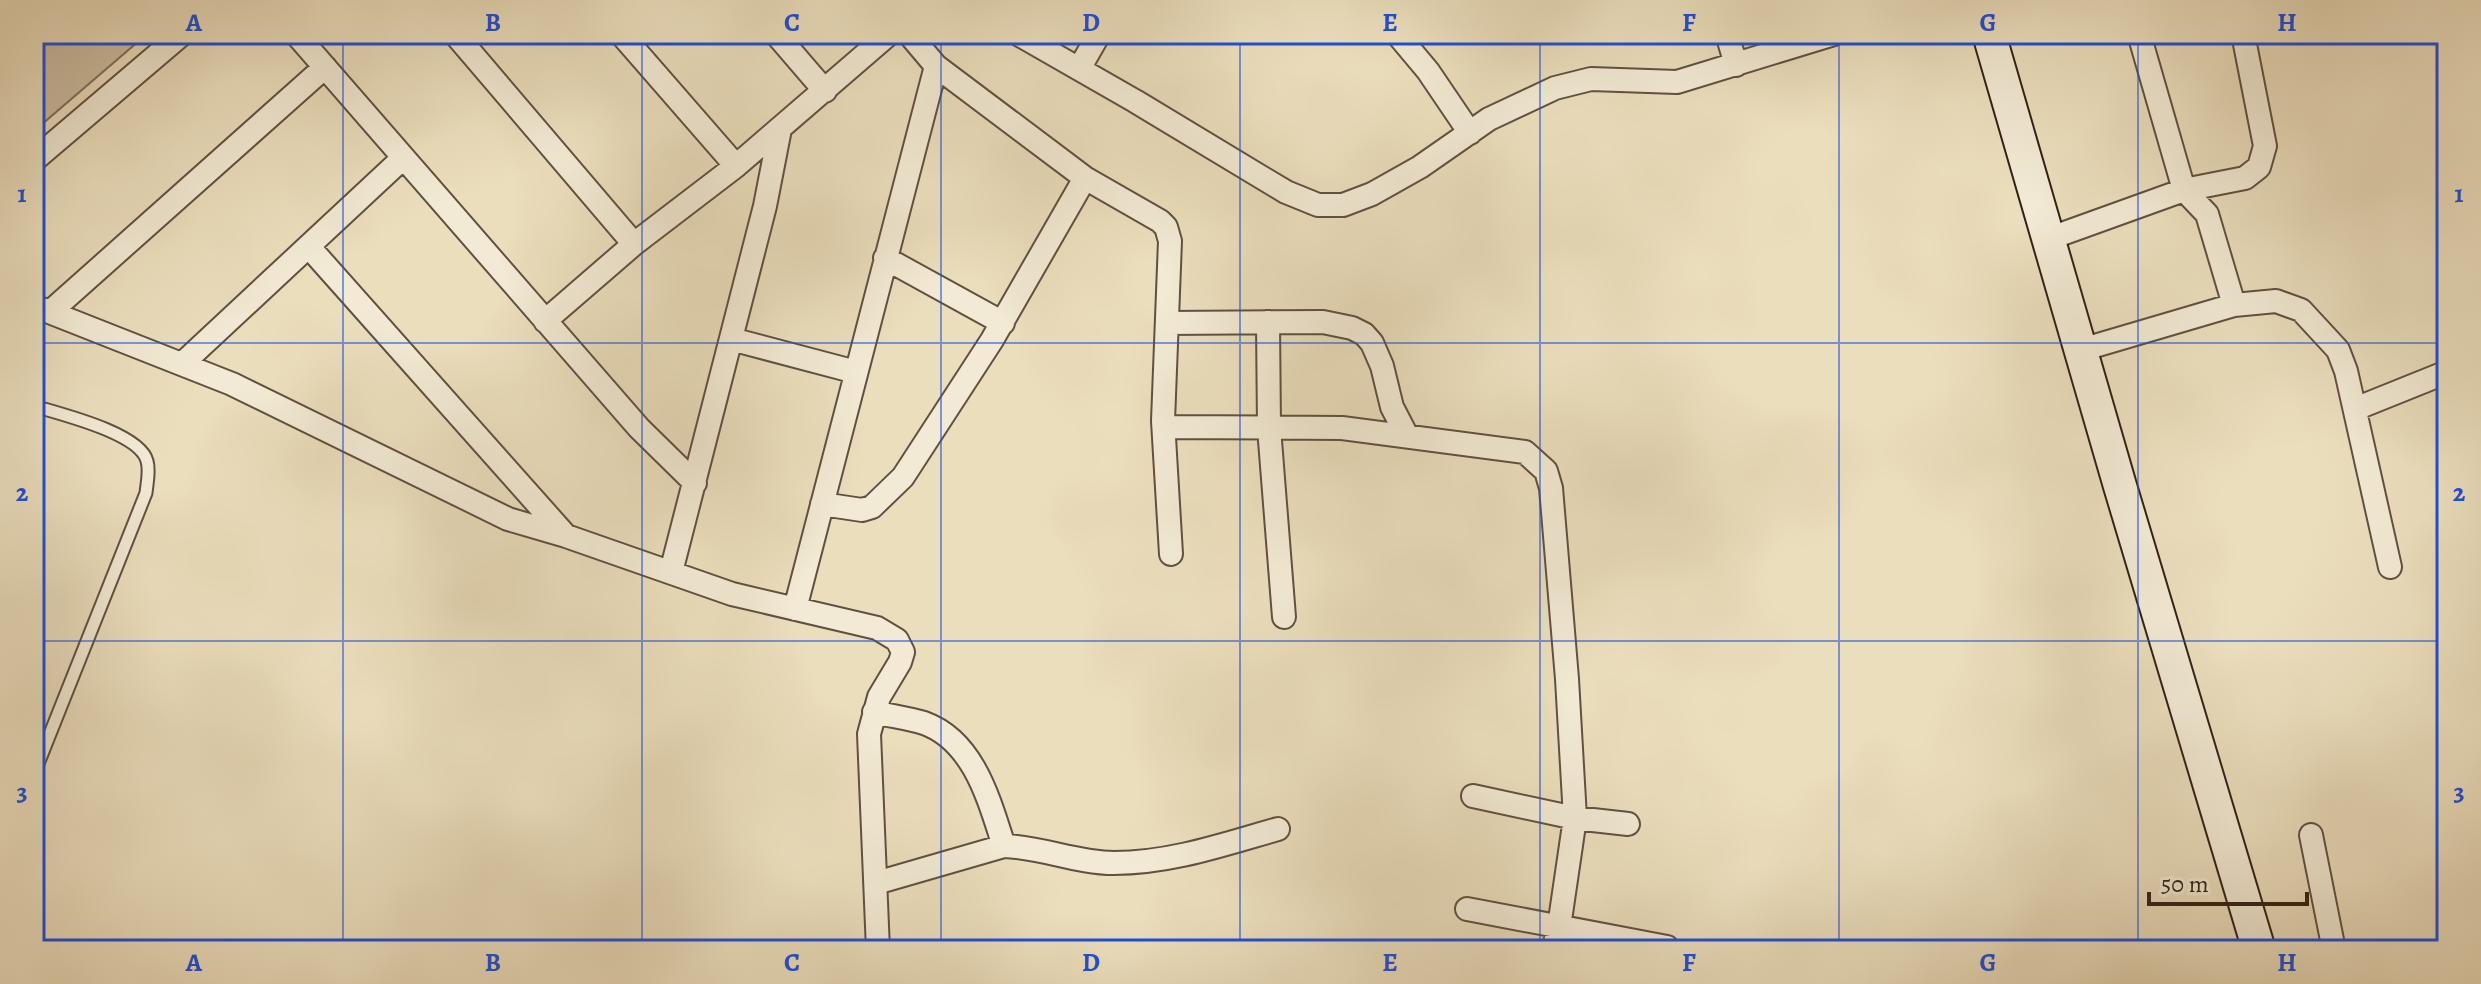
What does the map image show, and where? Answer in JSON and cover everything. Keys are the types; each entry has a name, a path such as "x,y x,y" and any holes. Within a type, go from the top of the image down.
{"main road":[{"path":"1995,36 2048,239 2259,950"}],"street":[{"path":"34,160 182,34"},
{"path":"296,34 639,428 695,483"},
{"path":"455,34 634,244"},
{"path":"621,34 736,166"},
{"path":"776,34 825,91"},
{"path":"545,321 634,244 736,166 889,34"},
{"path":"909,34 936,66 1085,178 1151,215 1166,227 1170,241 1164,427 1171,554"},
{"path":"1018,34 1286,192 1318,205 1343,205 1372,194 1420,167 1489,119 1555,88 1591,79 1663,83 1736,65 1834,34"},
{"path":"1079,69 1099,34"},
{"path":"1397,34 1428,71 1470,133"},
{"path":"1727,34 1736,65"},
{"path":"2139,34 2184,190 2207,214 2234,305"},
{"path":"2048,239 2184,190 2245,178 2259,167 2265,146 2243,34"},
{"path":"795,609 936,66"},
{"path":"325,67 42,309 232,384 508,519 732,594 877,628 897,640 903,652 879,697 869,734 878,950"},
{"path":"671,572 765,206 780,129"},
{"path":"182,364 403,158"},
{"path":"822,504 862,510 872,507 893,490 1003,323 1085,178"},
{"path":"309,247 566,536"},
{"path":"885,258 1003,323"},
{"path":"2081,350 2234,305 2276,301 2301,310 2338,350 2346,371 2390,567"},
{"path":"1268,322 1269,428 1284,617"},
{"path":"1167,323 1323,322 1352,328 1372,343 1382,366 1392,407 1407,436"},
{"path":"731,339 856,372"},
{"path":"2355,409 2447,372"},
{"path":"1164,427 1342,428 1525,452 1546,471 1551,488 1567,679 1575,818 1553,950"},
{"path":"874,712 925,724 950,738 970,759 993,811 1004,846"},
{"path":"1473,796 1575,818 1628,824"},
{"path":"876,883 1004,846 1024,846 1113,863 1177,857 1278,829"},
{"path":"2311,835 2332,950"},
{"path":"1467,909 1667,947"}],"lane":[{"path":"34,406 135,443 147,458 148,476 146,493 34,774"}],"shaded area":[{"path":"34,34 147,34 34,131"}]}
